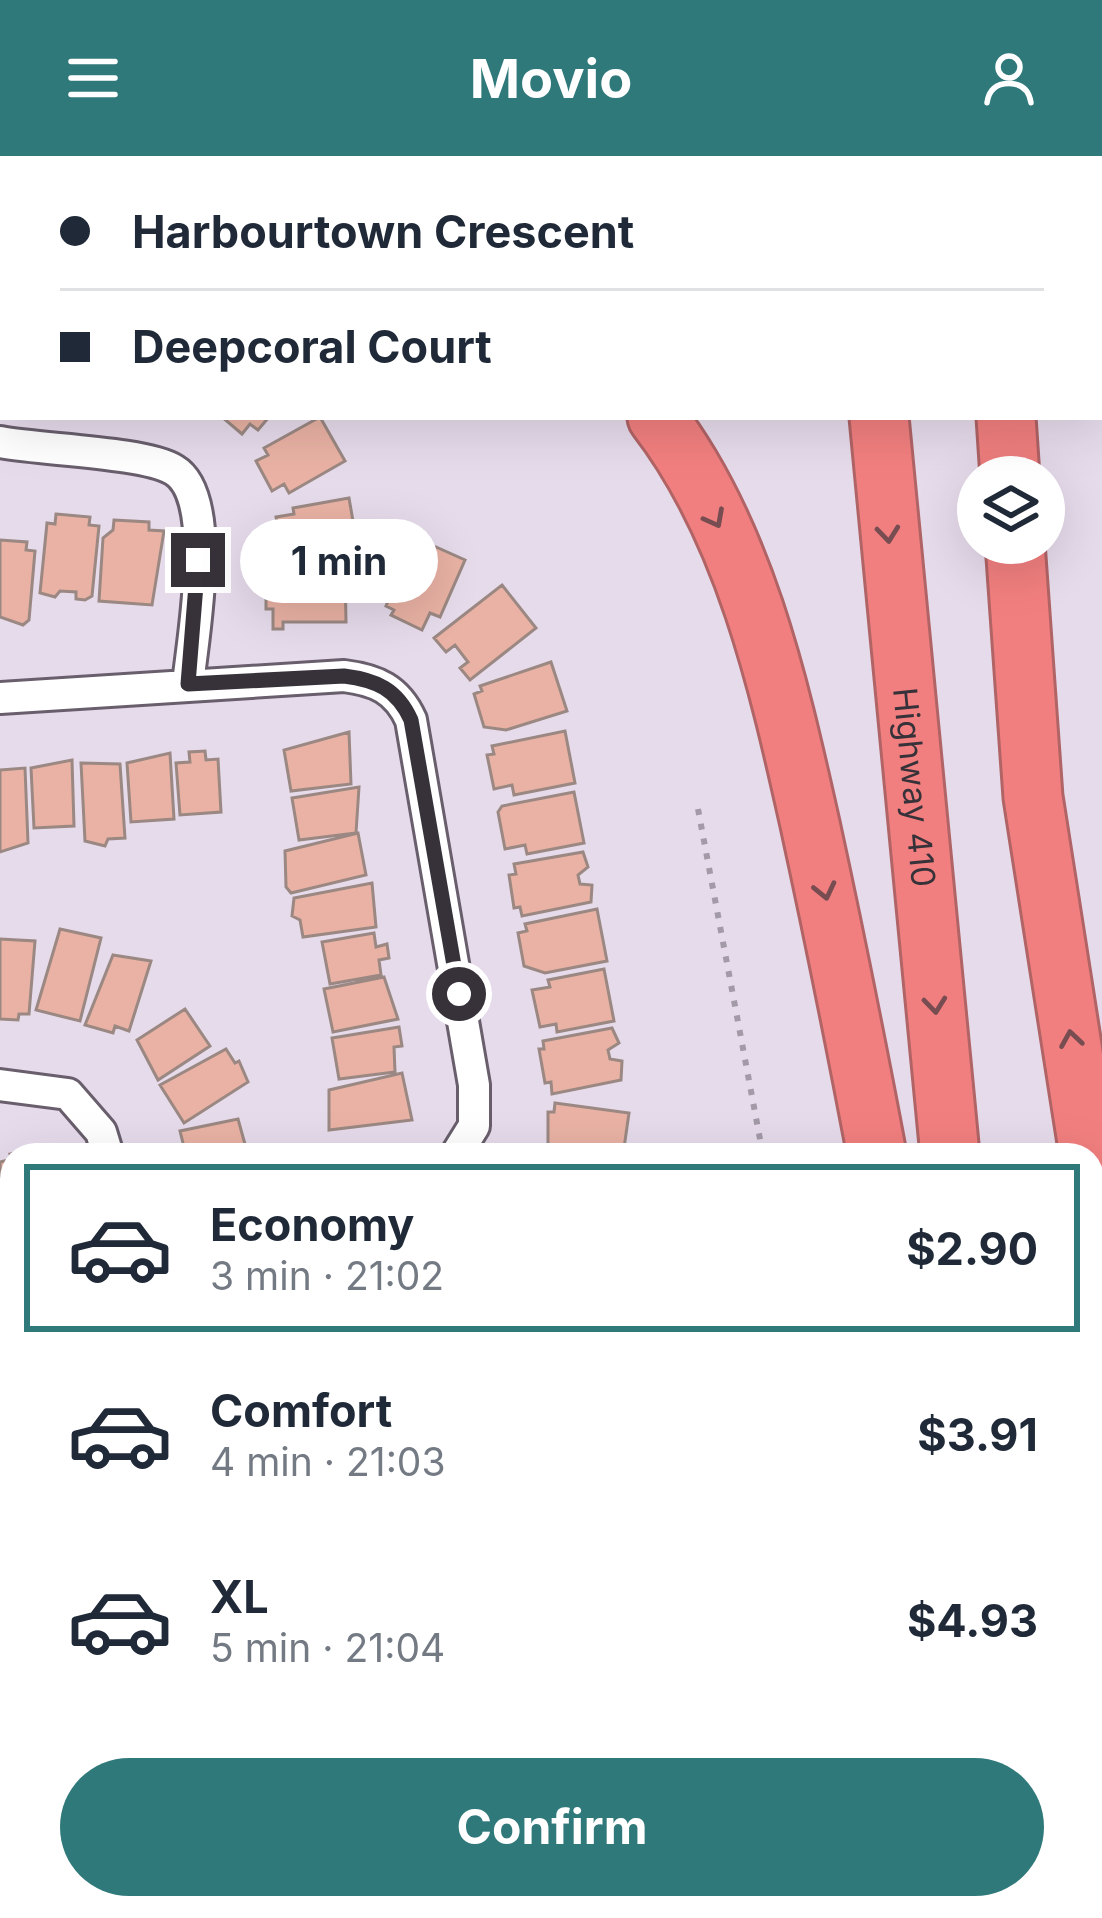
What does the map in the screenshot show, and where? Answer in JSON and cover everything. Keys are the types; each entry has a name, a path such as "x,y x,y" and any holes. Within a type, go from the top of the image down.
{"highway":[{"path":"659,420 737,560 779,689 874,1143"},
{"name":"Highway 410","path":"879,420 949,1143"},
{"path":"1006,420 1009,456"},
{"path":"1016,564 1033,797 1086,1143"}],"street":[{"path":"0,442 147,461 172,468 186,480 201,518 188,684"},
{"path":"0,698 344,676 369,679 404,704 411,720 475,1085 474,1126 464,1143"},
{"path":"0,1085 68,1094 94,1120 103,1143"}],"path":[{"path":"698,809 761,1143"}],"building":[{"path":"226,420 266,420 258,430 250,424 242,434"},
{"path":"322,420 345,461 289,493 284,484 272,491 256,461 268,455 264,448"},
{"path":"349,498 358,550 301,560 299,551 283,554 276,517 294,514 293,508"},
{"path":"56,514 90,517 89,525 99,526 92,596 85,600 76,599 76,592 60,591 55,597 40,593 47,523 55,524"},
{"path":"114,520 149,522 149,530 164,531 152,605 99,601 103,538 113,530"},
{"path":"416,538 465,560 440,617 430,613 422,630 391,615 394,610 386,606"},
{"path":"0,540 27,542 26,550 35,551 29,620 23,625 0,617"},
{"path":"272,570 345,570 346,622 283,622 283,629 273,629 273,609 266,609 266,579 271,579"},
{"path":"502,585 536,628 470,680 460,668 468,662 455,645 446,652 434,638"},
{"path":"551,662 567,711 506,730 484,727 474,694 482,691 480,686"},
{"path":"565,731 575,783 514,795 512,785 494,789 487,755 494,754 492,746"},
{"path":"349,732 351,784 291,791 284,750"},
{"path":"205,751 206,760 218,759 221,812 180,815 176,763 190,762 189,752"},
{"path":"170,753 174,819 131,822 127,763"},
{"path":"72,760 74,826 34,828 31,768"},
{"path":"81,763 120,764 125,838 108,839 105,846 85,841"},
{"path":"25,768 28,843 0,852 0,770"},
{"path":"359,787 356,833 299,840 292,798"},
{"path":"574,792 584,843 527,854 525,845 505,849 498,812 502,806"},
{"path":"358,833 366,875 291,893 286,887 285,851"},
{"path":"583,852 588,867 578,875 580,884 592,885 591,902 522,916 520,907 514,908 509,875 516,874 514,864"},
{"path":"372,883 376,927 303,937 300,920 292,916 294,898"},
{"path":"597,909 607,961 545,973 524,966 518,933 527,931 525,924"},
{"path":"60,929 101,938 80,1021 36,1010"},
{"path":"374,933 376,947 387,944 389,958 379,960 381,975 330,984 322,942"},
{"path":"0,939 35,941 29,1014 19,1014 18,1020 0,1019"},
{"path":"113,955 151,961 129,1031 115,1026 113,1033 85,1025"},
{"path":"604,969 614,1021 557,1032 556,1024 540,1027 532,990 550,987 548,980"},
{"path":"384,977 398,1019 333,1032 324,989"},
{"path":"185,1009 210,1046 158,1080 137,1040"},
{"path":"399,1027 402,1046 394,1047 395,1072 339,1079 332,1038"},
{"path":"612,1028 619,1043 608,1050 610,1059 622,1061 621,1080 552,1094 551,1082 545,1083 539,1049 544,1049 543,1041"},
{"path":"226,1049 235,1063 239,1061 248,1082 184,1123 160,1085"},
{"path":"402,1073 412,1120 329,1130 329,1090"},
{"path":"555,1103 629,1113 625,1143 548,1143 548,1112 554,1112"},
{"path":"238,1119 245,1143 183,1143 180,1131"}],"route":[{"path":"198,560 188,684 344,676 369,679 391,690 404,704 411,720 459,994"}]}
